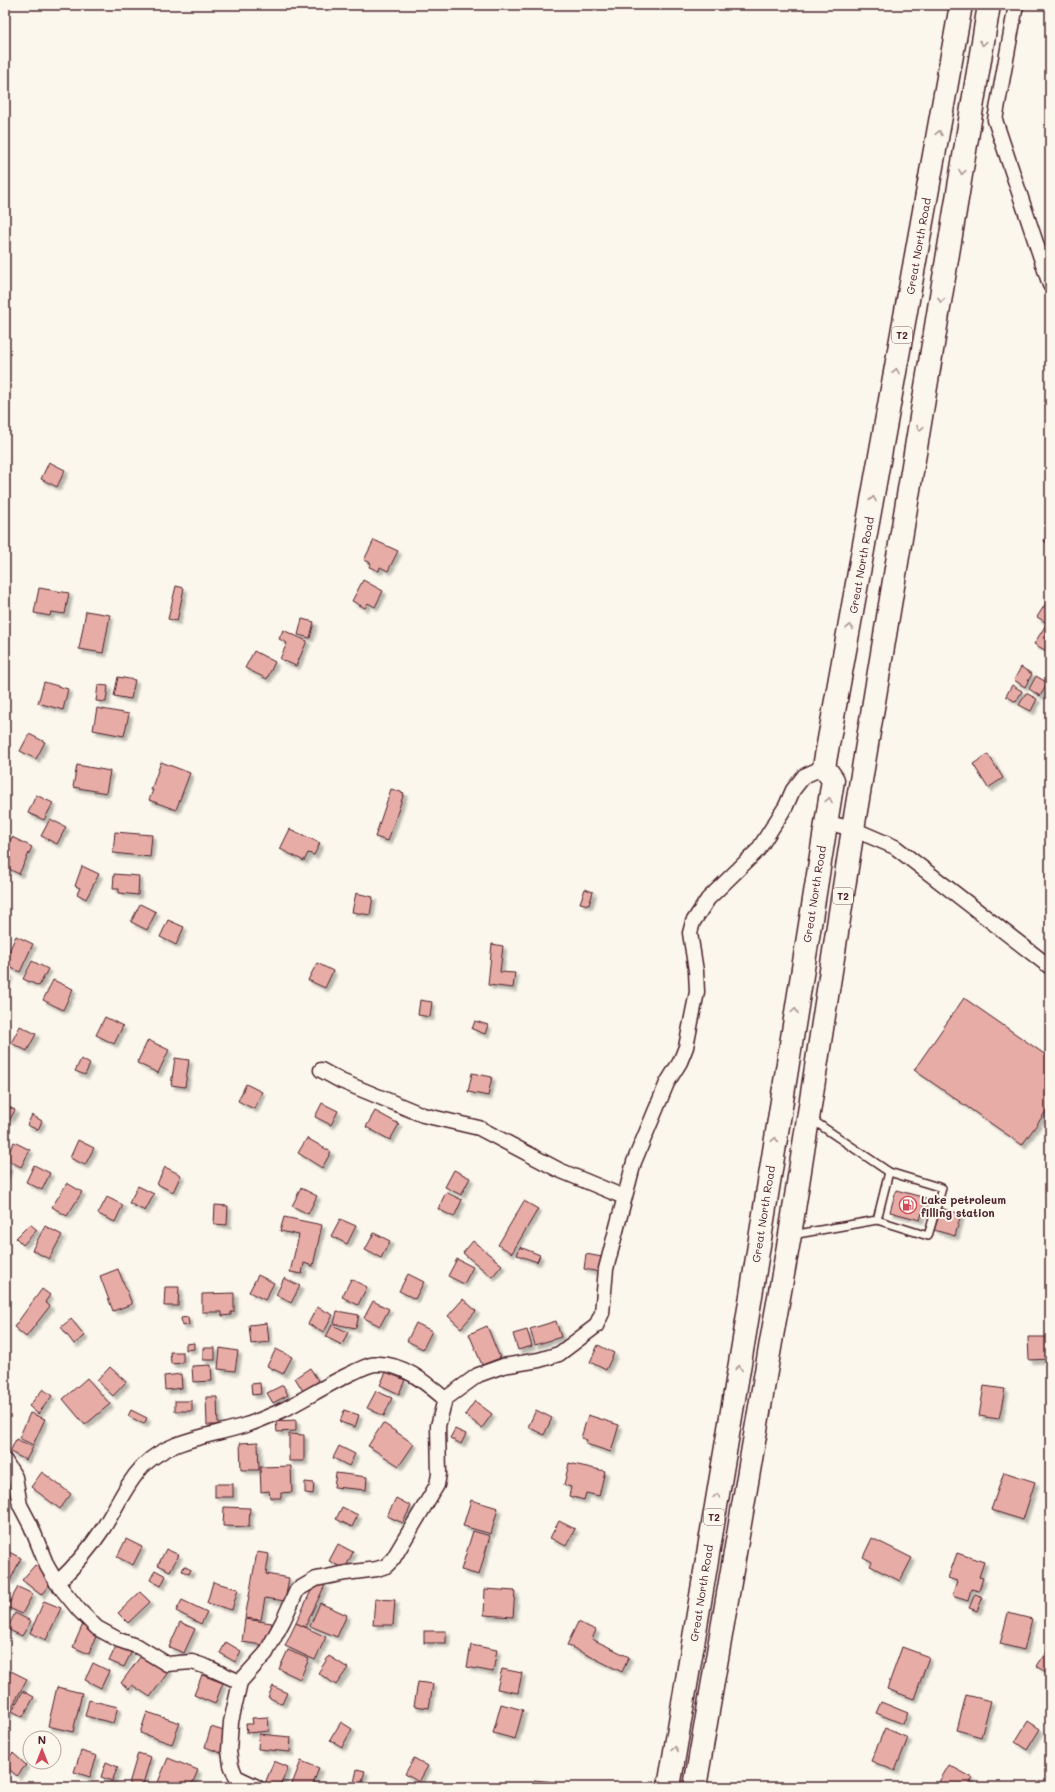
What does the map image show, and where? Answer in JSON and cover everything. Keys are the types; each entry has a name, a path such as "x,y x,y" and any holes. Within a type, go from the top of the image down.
{"highway":[{"name":"Great North Road","path":"669,1787 747,1319 825,822 833,780 824,767 961,5"},
{"name":"T2","path":"695,1787 790,1235 853,829 989,5"}],"street":[{"path":"1016,5 995,120 1050,285"},
{"path":"257,1787 236,1777 231,1765 229,1751 231,1722 240,1682 266,1653 297,1590 316,1579 377,1569 386,1566 393,1559 437,1485 439,1474 438,1426 445,1399 478,1375 503,1366 539,1360 559,1354 596,1326 602,1313 606,1270 634,1162 646,1130 667,1083 680,1062 686,1047 697,992 696,971 690,933 693,922 708,899 758,850 786,806 793,790 804,776 824,767"},
{"path":"825,822 853,829 894,847 1050,967"},
{"path":"321,1070 341,1081 422,1115 479,1128 559,1170 624,1197"},
{"path":"57,1583 82,1559 103,1529 120,1497 143,1466 159,1454 185,1441 246,1425 284,1409 332,1382 369,1365 385,1365 416,1375 445,1399"},
{"path":"5,1461 15,1477 20,1505 31,1526 47,1566 57,1583 79,1610 97,1628 119,1640 138,1647 167,1664 192,1662 240,1682"}],"lane":[{"path":"790,1235 878,1220 928,1236 942,1188 889,1172 808,1117"},
{"path":"878,1220 889,1172"}],"building":[{"path":"49,462 65,470 57,487 41,479"},
{"path":"1050,531 1050,545 1044,541"},
{"path":"374,540 398,551 388,571 380,567 379,571 369,567 371,563 364,560"},
{"path":"363,580 383,591 375,607 368,603 365,608 352,601"},
{"path":"176,586 184,588 177,621 168,619"},
{"path":"39,588 69,593 65,614 51,612 50,616 34,613"},
{"path":"1048,600 1050,601 1050,653 1034,644 1047,623 1037,617"},
{"path":"86,611 110,615 103,653 79,649"},
{"path":"302,619 314,622 310,638 298,635"},
{"path":"283,630 307,641 296,666 280,659 287,643 279,639"},
{"path":"254,651 275,662 267,679 245,668"},
{"path":"1021,667 1032,674 1025,687 1014,680"},
{"path":"1036,676 1048,683 1040,696 1029,689"},
{"path":"118,677 135,680 131,699 114,696"},
{"path":"44,682 68,689 63,710 38,703"},
{"path":"98,685 108,686 106,702 96,701"},
{"path":"1012,685 1022,691 1016,702 1006,696"},
{"path":"1026,693 1037,699 1031,711 1019,705"},
{"path":"97,708 129,714 124,736 93,730"},
{"path":"29,734 45,742 36,759 20,751"},
{"path":"988,754 1003,778 988,788 973,764"},
{"path":"161,762 190,773 176,810 149,800"},
{"path":"77,765 110,771 106,793 73,787"},
{"path":"391,789 404,793 388,841 375,837"},
{"path":"36,795 53,803 44,820 28,813"},
{"path":"50,819 66,827 57,844 41,836"},
{"path":"290,829 320,843 314,855 308,853 304,861 280,849"},
{"path":"115,832 152,835 150,857 113,853"},
{"path":"12,837 32,847 19,874 5,867 7,863 5,862 5,851"},
{"path":"82,866 99,874 86,899 77,894 80,888 75,886"},
{"path":"114,874 139,876 138,895 119,893 119,889 113,889"},
{"path":"585,889 593,892 589,905 580,903"},
{"path":"356,893 373,897 370,915 352,912"},
{"path":"140,904 156,912 147,930 131,922"},
{"path":"168,920 184,927 176,945 160,937"},
{"path":"16,936 33,944 20,972 5,965 5,960"},
{"path":"492,944 503,946 500,972 515,973 513,988 488,985"},
{"path":"32,961 48,969 39,986 23,979"},
{"path":"317,963 333,971 325,988 308,980"},
{"path":"5,971 10,974 5,985"},
{"path":"53,980 73,989 63,1010 43,1000"},
{"path":"964,998 1050,1058 1050,1106 1022,1145 914,1070"},
{"path":"420,1000 432,1002 430,1017 418,1015"},
{"path":"105,1017 123,1026 114,1044 96,1035"},
{"path":"475,1021 488,1025 485,1034 472,1029"},
{"path":"20,1026 36,1034 27,1051 11,1043"},
{"path":"148,1040 169,1050 158,1073 137,1063"},
{"path":"175,1058 189,1060 185,1087 171,1085"},
{"path":"81,1059 90,1064 85,1075 75,1071"},
{"path":"472,1073 492,1077 488,1096 468,1092"},
{"path":"246,1084 262,1092 254,1109 238,1101"},
{"path":"322,1103 338,1111 331,1125 315,1117"},
{"path":"5,1105 15,1110 10,1119 5,1117"},
{"path":"375,1111 399,1124 390,1140 366,1127"},
{"path":"32,1115 42,1121 38,1130 27,1125"},
{"path":"307,1138 331,1152 322,1168 298,1153"},
{"path":"78,1140 94,1148 85,1165 70,1158"},
{"path":"14,1142 30,1150 21,1167 5,1159"},
{"path":"5,1165 9,1167 5,1176"},
{"path":"34,1165 50,1173 42,1190 26,1182"},
{"path":"165,1167 181,1175 173,1192 157,1184"},
{"path":"454,1170 470,1178 461,1195 445,1187"},
{"path":"67,1183 82,1192 67,1216 52,1207"},
{"path":"138,1186 154,1194 145,1211 129,1203"},
{"path":"301,1188 317,1196 308,1214 292,1206"},
{"name":"Lake petroleum filling station","path":"896,1190 926,1198 920,1220 890,1212"},
{"path":"446,1192 462,1200 454,1217 438,1209"},
{"path":"107,1197 123,1205 115,1222 98,1214"},
{"path":"524,1201 538,1209 512,1253 498,1245"},
{"path":"215,1205 228,1206 227,1225 214,1224"},
{"path":"941,1208 961,1214 955,1236 934,1230"},
{"path":"284,1217 322,1225 313,1266 304,1263 302,1274 290,1272 299,1235 280,1231"},
{"path":"340,1219 356,1226 347,1244 331,1236"},
{"path":"30,1224 37,1230 23,1245 16,1238"},
{"path":"45,1226 62,1235 49,1259 32,1250"},
{"path":"374,1233 390,1241 381,1258 365,1250"},
{"path":"473,1241 502,1265 492,1277 463,1253"},
{"path":"520,1247 540,1255 537,1262 517,1255"},
{"path":"586,1254 602,1257 600,1272 584,1269"},
{"path":"457,1259 473,1267 464,1284 448,1276"},
{"path":"118,1269 132,1304 113,1311 100,1276"},
{"path":"408,1274 424,1282 415,1299 399,1291"},
{"path":"258,1275 274,1283 265,1300 249,1292"},
{"path":"284,1278 300,1286 291,1303 276,1295"},
{"path":"351,1279 367,1287 358,1305 342,1297"},
{"path":"165,1287 179,1287 178,1306 164,1306"},
{"path":"42,1289 50,1295 45,1302 50,1306 26,1337 14,1327"},
{"path":"234,1293 234,1312 231,1312 231,1315 222,1316 222,1312 202,1312 202,1294"},
{"path":"463,1299 476,1311 461,1328 448,1316"},
{"path":"373,1301 389,1309 380,1326 364,1318"},
{"path":"317,1307 333,1315 324,1332 308,1324"},
{"path":"337,1311 359,1315 356,1328 334,1324"},
{"path":"188,1317 189,1325 182,1326 181,1318"},
{"path":"71,1319 85,1336 74,1344 61,1327"},
{"path":"556,1321 561,1337 535,1345 530,1329"},
{"path":"267,1323 269,1342 251,1344 249,1325"},
{"path":"416,1323 432,1331 423,1349 407,1341"},
{"path":"332,1325 348,1332 342,1345 326,1337"},
{"path":"487,1326 500,1358 482,1365 469,1334"},
{"path":"527,1330 532,1346 518,1350 513,1334"},
{"path":"1028,1337 1050,1337 1050,1359 1029,1360"},
{"path":"194,1343 194,1349 186,1350 186,1344"},
{"path":"598,1345 614,1353 606,1370 590,1362"},
{"path":"203,1348 215,1348 215,1360 203,1360"},
{"path":"220,1348 238,1351 235,1371 218,1369"},
{"path":"276,1349 292,1357 283,1374 267,1366"},
{"path":"170,1352 183,1352 183,1363 171,1364"},
{"path":"211,1365 212,1381 193,1382 192,1366"},
{"path":"110,1367 126,1382 113,1396 97,1381"},
{"path":"310,1368 321,1385 305,1394 295,1378"},
{"path":"386,1372 405,1380 399,1394 380,1385"},
{"path":"181,1374 182,1388 165,1390 164,1376"},
{"path":"87,1378 110,1404 85,1425 63,1399"},
{"path":"260,1383 261,1394 252,1395 251,1384"},
{"path":"283,1385 288,1395 273,1403 267,1393"},
{"path":"984,1386 1005,1389 999,1419 979,1416"},
{"path":"43,1389 52,1396 38,1414 29,1406"},
{"path":"376,1391 392,1398 384,1416 367,1408"},
{"path":"206,1397 217,1397 218,1425 207,1425"},
{"path":"175,1401 192,1401 192,1411 175,1411"},
{"path":"475,1401 492,1414 482,1428 465,1415"},
{"path":"131,1410 147,1418 144,1424 128,1416"},
{"path":"344,1410 359,1415 355,1427 340,1422"},
{"path":"536,1410 552,1418 544,1435 528,1427"},
{"path":"30,1413 45,1419 33,1445 19,1438"},
{"path":"588,1415 619,1425 611,1452 586,1444 587,1440 581,1438"},
{"path":"296,1420 296,1431 277,1432 276,1421"},
{"path":"383,1423 414,1444 399,1466 368,1446"},
{"path":"455,1429 466,1434 461,1444 450,1438"},
{"path":"289,1434 304,1435 304,1461 289,1461"},
{"path":"16,1439 33,1447 26,1460 10,1452"},
{"path":"258,1442 259,1470 241,1470 240,1443"},
{"path":"339,1446 355,1454 349,1466 333,1458"},
{"path":"569,1463 605,1471 599,1496 586,1493 584,1500 569,1496 571,1487 564,1485"},
{"path":"291,1466 292,1492 281,1493 281,1498 270,1498 269,1491 261,1492 260,1467"},
{"path":"42,1472 71,1494 60,1509 31,1487"},
{"path":"1004,1472 1035,1482 1023,1520 991,1510"},
{"path":"336,1473 367,1477 366,1490 334,1487"},
{"path":"305,1482 314,1483 313,1494 305,1493"},
{"path":"215,1484 233,1484 233,1497 215,1497"},
{"path":"396,1498 411,1506 403,1523 387,1516"},
{"path":"471,1500 498,1508 491,1534 463,1526"},
{"path":"224,1507 250,1508 249,1527 223,1526"},
{"path":"342,1507 358,1515 352,1527 336,1519"},
{"path":"559,1521 575,1529 566,1546 550,1538"},
{"path":"473,1531 490,1536 479,1575 461,1570"},
{"path":"872,1538 912,1558 900,1581 870,1566 872,1562 863,1557"},
{"path":"126,1539 142,1547 133,1565 117,1557"},
{"path":"338,1544 353,1552 345,1569 329,1561"},
{"path":"166,1549 179,1555 170,1571 158,1565"},
{"path":"5,1550 21,1558 10,1581 5,1578"},
{"path":"257,1552 269,1554 266,1574 289,1578 285,1601 265,1598 261,1620 245,1618"},
{"path":"957,1553 984,1562 979,1577 983,1578 979,1591 971,1589 968,1601 952,1596 957,1581 948,1578"},
{"path":"35,1565 54,1579 41,1595 22,1580"},
{"path":"184,1566 191,1570 189,1574 182,1571"},
{"path":"155,1570 166,1576 161,1586 150,1580"},
{"path":"316,1580 325,1585 305,1627 296,1623"},
{"path":"213,1582 238,1589 232,1610 207,1603"},
{"path":"18,1587 33,1594 22,1614 7,1607"},
{"path":"485,1589 515,1591 513,1617 484,1615"},
{"path":"140,1592 150,1602 128,1623 118,1613"},
{"path":"975,1594 983,1597 977,1611 969,1608"},
{"path":"375,1599 395,1600 393,1625 373,1625"},
{"path":"182,1600 207,1612 201,1624 176,1611"},
{"path":"44,1601 61,1608 46,1640 30,1633"},
{"path":"320,1603 347,1615 337,1637 310,1626"},
{"path":"15,1613 31,1621 22,1636 7,1629"},
{"path":"1008,1613 1032,1619 1024,1650 1000,1644"},
{"path":"245,1619 272,1623 268,1646 242,1642"},
{"path":"180,1622 195,1629 184,1653 169,1647"},
{"path":"578,1622 596,1630 592,1639 629,1657 622,1672 567,1645"},
{"path":"296,1623 326,1637 315,1660 285,1646"},
{"path":"83,1624 98,1631 89,1654 73,1647"},
{"path":"424,1631 446,1631 446,1643 424,1643"},
{"path":"226,1642 241,1651 235,1662 220,1653"},
{"path":"117,1644 132,1651 124,1667 109,1661"},
{"path":"471,1645 497,1650 493,1672 467,1667"},
{"path":"1050,1646 1050,1675 1037,1666"},
{"path":"902,1647 929,1657 914,1699 887,1689"},
{"path":"288,1650 309,1659 300,1679 279,1669"},
{"path":"143,1653 169,1671 150,1697 132,1685 129,1689 121,1683"},
{"path":"329,1656 348,1668 336,1685 318,1673"},
{"path":"93,1663 109,1671 101,1688 85,1680"},
{"path":"502,1669 522,1673 518,1693 497,1689"},
{"path":"11,1671 27,1679 7,1716 5,1715 5,1682"},
{"path":"202,1675 223,1683 215,1704 194,1695"},
{"path":"418,1682 433,1684 429,1708 414,1706"},
{"path":"273,1686 287,1693 282,1704 268,1697"},
{"path":"57,1687 82,1693 73,1732 48,1726"},
{"path":"23,1691 34,1697 23,1717 12,1711"},
{"path":"966,1695 991,1701 981,1737 957,1730"},
{"path":"89,1700 118,1707 113,1723 85,1716"},
{"path":"881,1702 908,1713 903,1724 876,1713"},
{"path":"501,1704 523,1710 515,1739 493,1733"},
{"path":"147,1712 180,1723 172,1744 140,1733"},
{"path":"268,1717 269,1731 247,1733 246,1724 253,1724 252,1718"},
{"path":"1028,1721 1040,1729 1027,1750 1015,1742"},
{"path":"341,1722 352,1729 342,1747 330,1740"},
{"path":"211,1727 227,1732 221,1753 205,1747"},
{"path":"885,1728 908,1738 895,1771 871,1761"},
{"path":"259,1734 291,1737 290,1752 258,1749"},
{"path":"1050,1743 1050,1754 1045,1751"},
{"path":"81,1751 97,1756 90,1777 74,1772"},
{"path":"13,1753 22,1761 22,1770 17,1776 5,1766 5,1761"},
{"path":"138,1753 151,1757 142,1787 128,1787"},
{"path":"168,1758 198,1770 191,1787 156,1787"},
{"path":"414,1758 428,1766 419,1782 405,1774"},
{"path":"274,1761 288,1767 280,1787 265,1787 264,1786"},
{"path":"301,1761 319,1768 312,1787 300,1787 292,1784"},
{"path":"106,1762 118,1767 112,1781 101,1777"},
{"path":"949,1765 973,1778 968,1787 936,1787"},
{"path":"357,1769 365,1771 361,1785 354,1783"},
{"path":"534,1780 556,1782 555,1787 533,1787"}],"place":[{"name":"Lake petroleum filling station","path":"908,1205"}]}
